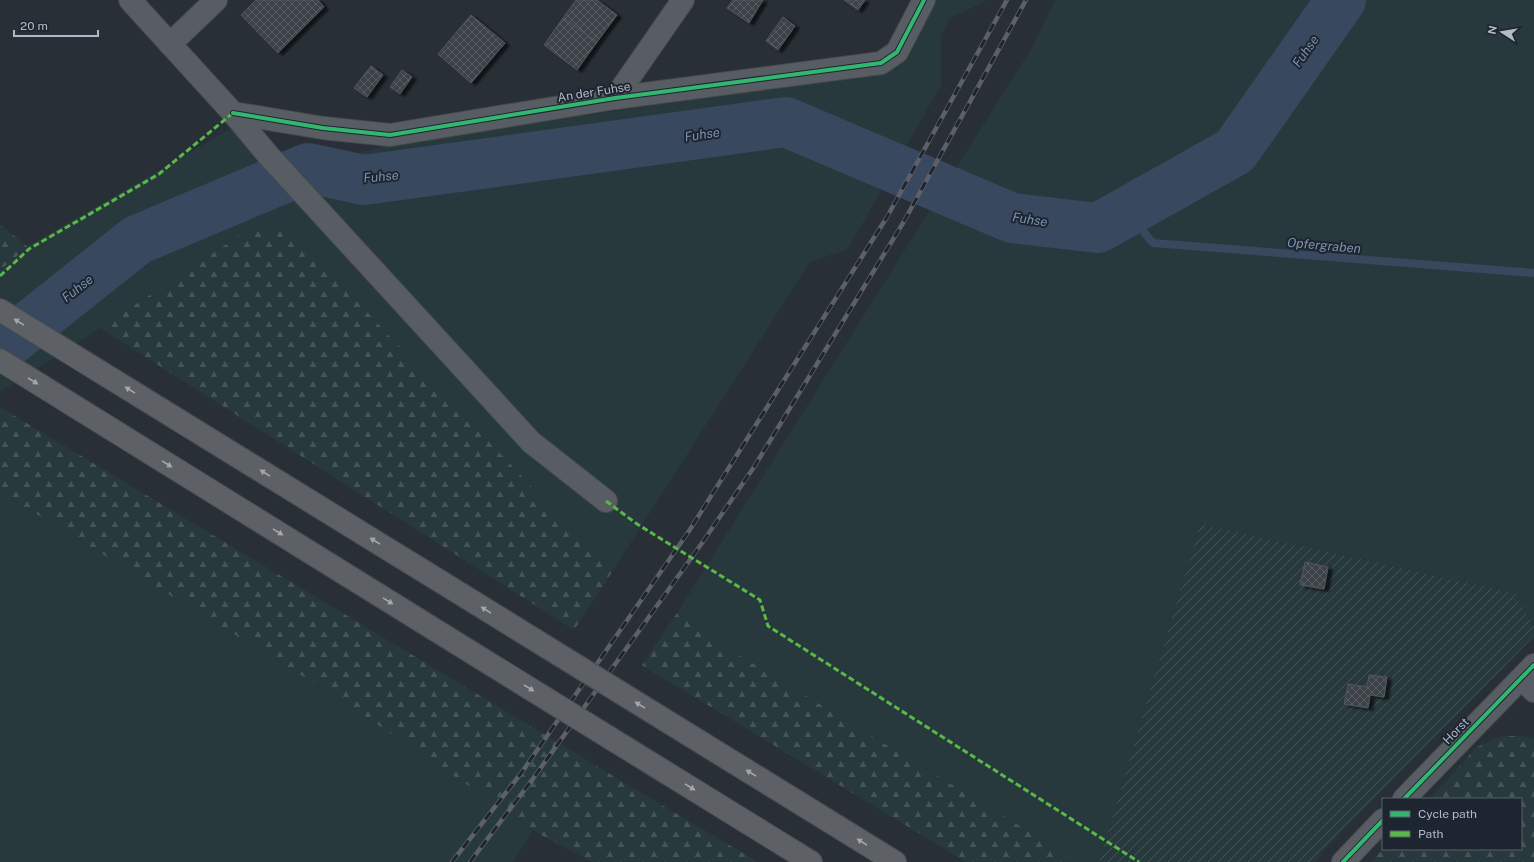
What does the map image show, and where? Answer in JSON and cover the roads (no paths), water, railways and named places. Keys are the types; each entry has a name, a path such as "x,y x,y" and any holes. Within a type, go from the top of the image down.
{"highway":[{"path":"0,310 895,862"},
{"path":"0,360 811,862"}],"street":[{"path":"130,0 233,112 268,155 531,442 606,501"},
{"path":"170,44 216,0"},
{"path":"615,98 683,0"},
{"name":"An der Fuhse","path":"233,112 323,128 390,135 615,98 881,63 897,52 924,0"},
{"name":"Horst","path":"1405,798 1530,678"},
{"path":"1343,862 1382,821"}],"waterway":[{"name":"Fuhse","path":"0,349 137,240 308,168 364,180 786,122 1012,218 1098,228 1235,151 1341,0"},
{"name":"Opfergraben","path":"1127,212 1153,243 1534,273"}],"railway":[{"path":"452,862 522,772 689,531 887,217 1007,0"},
{"path":"470,862 532,780 702,543 754,467 903,223 1026,0"}]}
